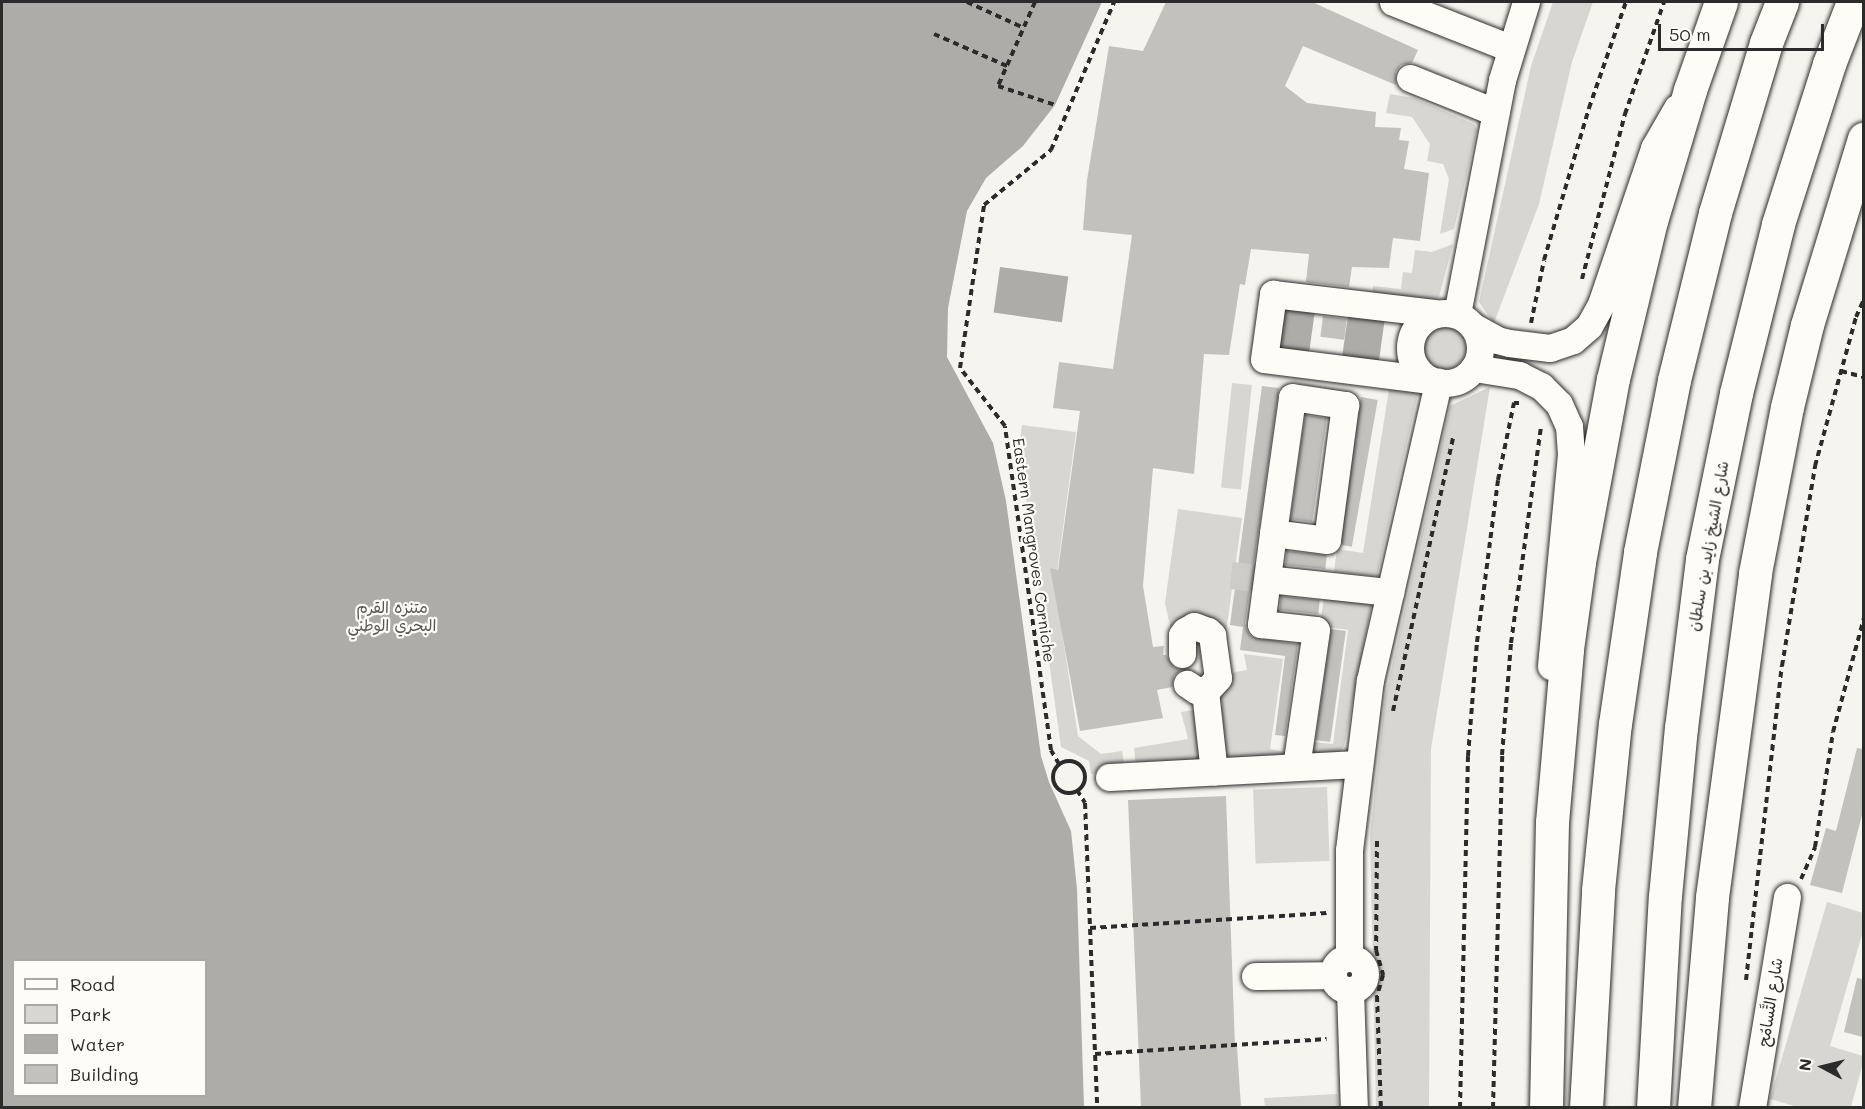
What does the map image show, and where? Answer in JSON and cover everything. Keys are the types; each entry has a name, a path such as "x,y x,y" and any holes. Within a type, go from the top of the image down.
{"main road":[{"path":"1546,1107 1552,822 1558,735 1579,562 1613,379 1651,221 1690,90 1721,2"},
{"path":"1586,1107 1598,890 1615,724 1640,552 1674,380 1715,213 1766,44 1782,2"},
{"name":"شارع الشيخ زايد بن سلطان","path":"1653,1107 1669,851 1681,728 1702,559 1736,393 1778,224 1829,64 1853,2"},
{"path":"1694,1107 1716,861 1755,573 1787,407 1807,325 1863,138"}],"street":[{"path":"1393,2 1510,48"},
{"path":"1455,318 1495,112 1510,48 1526,2"},
{"path":"1410,78 1495,112"},
{"path":"1455,318 1480,347 1474,368 1456,381 1434,381 1264,359 1272,294 1455,318 1497,340 1541,348 1564,344 1589,326 1601,304 1654,148 1690,90"},
{"path":"1434,381 1416,368 1409,347 1416,326 1455,318"},
{"path":"1320,401 1325,366"},
{"path":"1474,368 1519,375 1541,386 1559,404 1569,426 1571,453 1551,656 1558,735"},
{"path":"1354,1107 1352,1037 1344,974 1349,912 1349,850 1358,764 1370,680 1434,381"},
{"path":"1273,533 1327,540 1346,405 1292,397 1273,533 1261,624 1316,630 1296,767"},
{"path":"1277,580 1390,592"},
{"path":"1182,654 1182,635 1189,627 1199,626 1212,635 1218,678 1212,687 1196,687 1214,772"},
{"path":"1109,777 1358,764"},
{"name":"شارع التَّسامُح","path":"1752,1107 1787,897"},
{"path":"1255,976 1344,974"}],"path":[{"path":"967,2 1024,28"},
{"path":"1035,2 998,86 1055,105"},
{"name":"Eastern Mangroves Corniche","path":"1059,764 1051,750 1005,426 960,368 984,205 1051,150 1114,2"},
{"path":"1531,324 1544,260 1589,108 1626,2"},
{"path":"1581,281 1625,114 1664,2"},
{"path":"934,34 1007,66"},
{"path":"1745,992 1782,666 1815,466 1863,299"},
{"path":"1842,371 1863,377"},
{"path":"1460,1107 1468,756 1477,642 1498,480 1514,403"},
{"path":"1493,1107 1502,755 1512,643 1542,417"},
{"path":"1393,713 1454,433"},
{"path":"1787,897 1803,876 1815,847 1833,732 1863,618"},
{"path":"1070,760 1083,769 1084,780 1077,790 1063,792 1056,786 1053,773 1059,764 1070,760"},
{"path":"1077,790 1085,803 1097,1107"},
{"path":"1377,840 1376,950 1383,975 1377,996 1381,1107"},
{"path":"1090,928 1376,910"},
{"path":"1095,1054 1379,1036"}],"green space":[{"path":"1553,2 1593,2 1572,62 1539,204 1494,323 1479,302 1531,66"},
{"path":"1390,94 1414,98 1474,124 1477,130 1454,229 1440,234 1449,179 1443,164 1427,161 1430,144 1412,117 1386,113"},
{"path":"1453,244 1439,297 1419,304 1372,298 1373,286 1401,289 1403,272 1412,273 1415,250 1432,252"},
{"path":"1445,327 1460,333 1466,348 1460,363 1445,369 1430,363 1424,348 1430,333"},
{"path":"1232,383 1252,385 1241,490 1221,487"},
{"path":"1390,383 1411,386 1418,393 1377,576 1334,572 1337,549 1363,553"},
{"path":"1490,387 1431,749 1429,1107 1376,1107 1370,835 1385,698 1450,406"},
{"path":"1022,425 1076,432 1055,587 1078,736 1101,754 1122,751 1125,769 1091,774 1089,761 1061,747 1019,447"},
{"path":"1178,509 1242,518 1226,632 1172,635 1165,603"},
{"path":"1324,597 1366,602 1371,607 1344,746 1337,755 1312,754 1308,744 1313,742 1333,744 1348,630 1320,626"},
{"path":"1244,654 1283,659 1270,749 1285,752 1284,758 1219,765 1212,698 1225,674 1247,670"},
{"path":"1194,710 1207,763 1136,767 1134,748 1188,739 1181,712"},
{"path":"1327,787 1330,861 1256,864 1253,790"},
{"path":"1827,902 1863,913 1863,931 1830,1046 1863,1056 1863,1063 1851,1107 1798,1107 1770,1099"},
{"path":"1337,1094 1338,1107 1265,1107 1264,1098"}],"water":[{"name":"متنزه القرم البحري الوطني","path":"2,2 1102,2 1055,105 1023,146 986,178 967,211 948,308 947,357 993,443 1006,501 1041,756 1049,782 1071,831 1077,889 1084,1107 2,1107"},
{"path":"1000,267 1068,277 1062,322 994,313"},
{"path":"1279,308 1315,313 1309,356 1273,351"},
{"path":"1348,315 1385,320 1379,363 1342,358"}],"building":[{"path":"1166,2 1312,2 1418,50 1412,63 1401,65 1396,72 1396,85 1303,46 1285,86 1307,103 1376,112 1375,127 1401,128 1399,140 1409,141 1404,169 1429,173 1420,241 1393,238 1389,268 1352,267 1349,287 1306,282 1309,254 1251,249 1245,285 1240,284 1229,355 1204,354 1194,474 1153,468 1143,586 1153,647 1164,646 1163,655 1166,655 1174,667 1181,670 1174,676 1172,687 1157,690 1163,718 1080,731 1050,568 1058,570 1080,411 1053,408 1059,362 1113,369 1132,235 1083,230 1087,180 1109,46 1143,51"},
{"path":"1323,316 1347,319 1344,340 1320,337"},
{"path":"1262,386 1279,388 1245,623 1252,637 1298,644 1285,736 1275,735 1285,656 1240,650 1243,627 1230,625"},
{"path":"1361,397 1378,400 1352,547 1335,544"},
{"path":"1305,415 1327,418 1312,522 1290,519"},
{"path":"1287,551 1327,555 1325,569 1286,565"},
{"path":"1281,596 1320,600 1318,614 1280,610"},
{"path":"1331,629 1346,631 1330,742 1315,740"},
{"path":"1857,748 1863,749 1863,811 1842,893 1810,885 1826,828 1836,831"},
{"path":"1226,796 1235,1047 1237,1047 1241,1107 1141,1107 1128,800"},
{"path":"1857,978 1863,979 1863,1037 1844,1032"}],"tunnel":[{"path":"1231,575 1277,580"}]}
